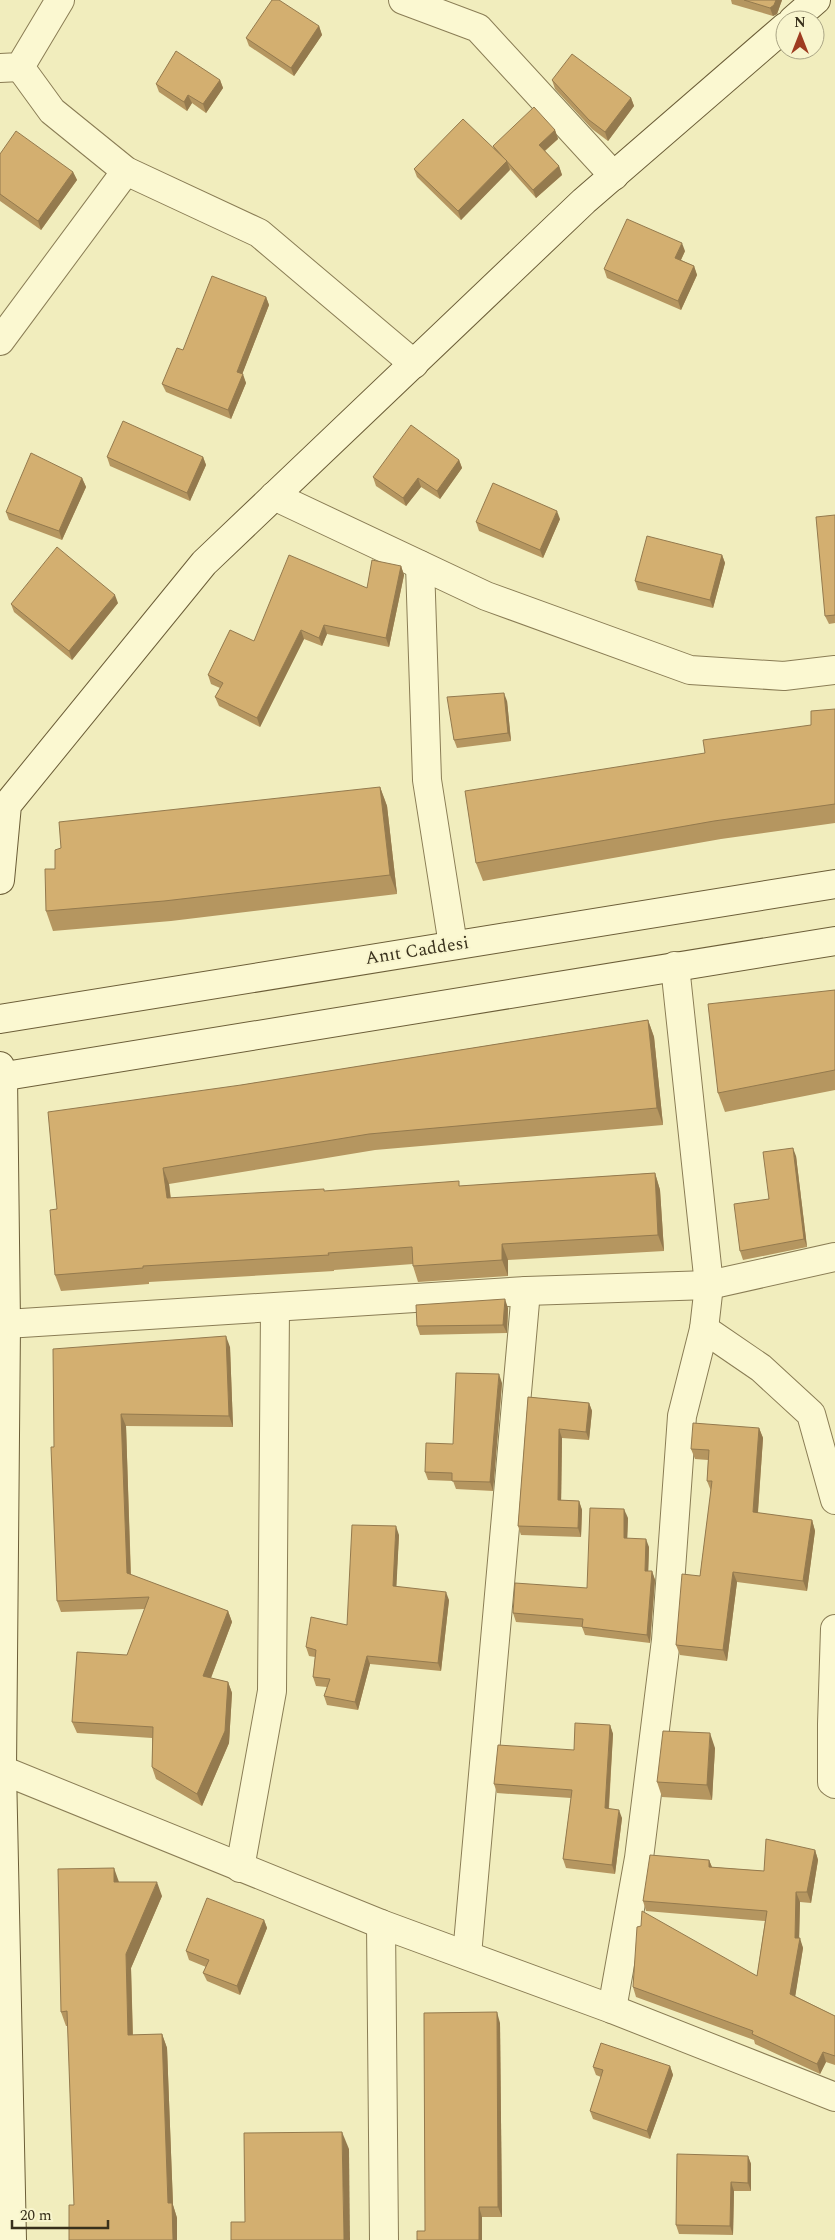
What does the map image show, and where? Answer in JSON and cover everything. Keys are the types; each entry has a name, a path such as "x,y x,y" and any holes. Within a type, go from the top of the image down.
{"street":[{"path":"60,0 10,67 52,111 126,171 259,233 414,364"},
{"path":"402,0 478,28 614,176"},
{"path":"804,10 816,0"},
{"path":"0,880 3,805 204,563 584,201 775,36"},
{"path":"0,341 126,171"},
{"path":"274,496 486,596 690,670 784,676 835,670"},
{"path":"420,565 427,780 452,945"},
{"name":"Anıt Caddesi","path":"0,1019 835,884"},
{"path":"12,2240 2,1770 6,1324 1,1073 835,941"},
{"path":"612,2009 639,1858 666,1640 682,1416 704,1329 709,1285 675,966"},
{"path":"6,1324 526,1291 709,1285 835,1257"},
{"path":"467,1955 526,1291"},
{"path":"240,1868 272,1691 275,1308"},
{"path":"704,1329 761,1368 812,1414 835,1500"},
{"path":"835,1629 832,1782 835,1784"},
{"path":"2,1770 381,1924 612,2009 835,2097"},
{"path":"381,1924 384,2240"}],"building":[{"path":"272,0 279,0 319,26 291,68 246,38"},
{"path":"744,0 776,0 770,8"},
{"path":"176,51 220,80 203,104 188,95 184,102 156,84"},
{"path":"572,54 631,98 605,132 589,120 552,80"},
{"path":"534,107 555,130 539,145 559,166 533,190 493,146"},
{"path":"463,119 507,161 458,211 414,169"},
{"path":"16,131 73,172 38,221 0,194 0,154"},
{"path":"627,219 682,243 675,258 694,266 678,301 604,269"},
{"path":"212,276 266,297 237,372 243,374 228,410 162,384 177,348 183,350"},
{"path":"123,421 203,457 187,493 107,457"},
{"path":"411,425 459,460 437,491 418,478 403,498 373,477"},
{"path":"31,453 82,478 59,531 6,512"},
{"path":"493,483 557,511 540,550 476,522"},
{"path":"835,515 835,615 825,616 816,517"},
{"path":"647,536 722,555 710,600 635,581"},
{"path":"57,547 115,595 69,651 11,604"},
{"path":"289,555 367,588 372,560 401,566 386,638 324,625 319,638 301,630 257,718 215,697 223,683 208,675 230,630 254,641"},
{"path":"504,693 508,733 454,740 447,697"},
{"path":"835,709 835,804 714,821 476,863 465,791 705,753 703,740 811,725 811,711"},
{"path":"380,787 390,875 164,901 46,911 45,869 55,869 55,850 61,848 59,822"},
{"path":"835,990 835,1070 718,1093 708,1004"},
{"path":"648,1020 657,1108 369,1134 163,1168 167,1198 324,1189 324,1191 459,1181 459,1186 655,1173 658,1235 502,1244 502,1260 413,1266 412,1247 328,1253 329,1255 143,1266 143,1268 55,1275 50,1210 57,1209 48,1112 241,1085"},
{"path":"793,1148 804,1239 740,1251 734,1204 769,1199 763,1152"},
{"path":"505,1299 503,1325 417,1326 416,1305"},
{"path":"226,1336 229,1416 121,1414 127,1573 228,1611 203,1676 228,1682 225,1731 197,1794 152,1767 153,1727 72,1722 77,1652 127,1655 149,1597 57,1601 51,1447 54,1447 53,1349"},
{"path":"456,1373 499,1374 490,1482 452,1481 452,1473 425,1472 426,1443 453,1444"},
{"path":"528,1397 589,1403 586,1432 559,1429 558,1500 579,1501 578,1528 518,1526"},
{"path":"693,1423 759,1428 753,1512 812,1520 803,1581 733,1572 723,1650 676,1645 682,1574 700,1576 712,1481 707,1481 709,1450 691,1449"},
{"path":"590,1508 624,1509 624,1538 646,1539 645,1571 652,1571 647,1635 582,1627 583,1619 513,1613 515,1583 587,1588"},
{"path":"352,1525 396,1526 393,1586 446,1592 438,1663 367,1656 355,1702 324,1696 330,1679 313,1677 316,1650 306,1647 311,1617 347,1625"},
{"path":"575,1723 610,1725 605,1808 619,1810 612,1865 563,1859 572,1790 494,1784 498,1745 574,1750"},
{"path":"663,1731 710,1733 707,1785 657,1782"},
{"path":"766,1839 815,1850 807,1892 796,1892 795,1938 800,1938 790,1994 835,2016 835,2056 823,2052 817,2064 752,2034 753,2031 633,1987 637,1927 641,1926 642,1911 757,1976 767,1911 643,1901 650,1855 709,1860 709,1867 764,1871"},
{"path":"114,1868 114,1882 157,1882 126,1954 128,2035 162,2034 168,2203 172,2203 173,2240 69,2240 69,2205 74,2205 67,2011 61,2012 58,1869"},
{"path":"207,1898 264,1920 237,1986 203,1973 209,1960 186,1951"},
{"path":"497,2012 498,2207 479,2207 479,2240 417,2240 417,2231 425,2231 424,2013"},
{"path":"601,2043 670,2066 647,2131 590,2111 603,2070 593,2067"},
{"path":"342,2132 344,2240 231,2240 231,2222 245,2222 244,2133"},
{"path":"677,2154 748,2156 748,2183 731,2182 730,2226 676,2225"}]}
